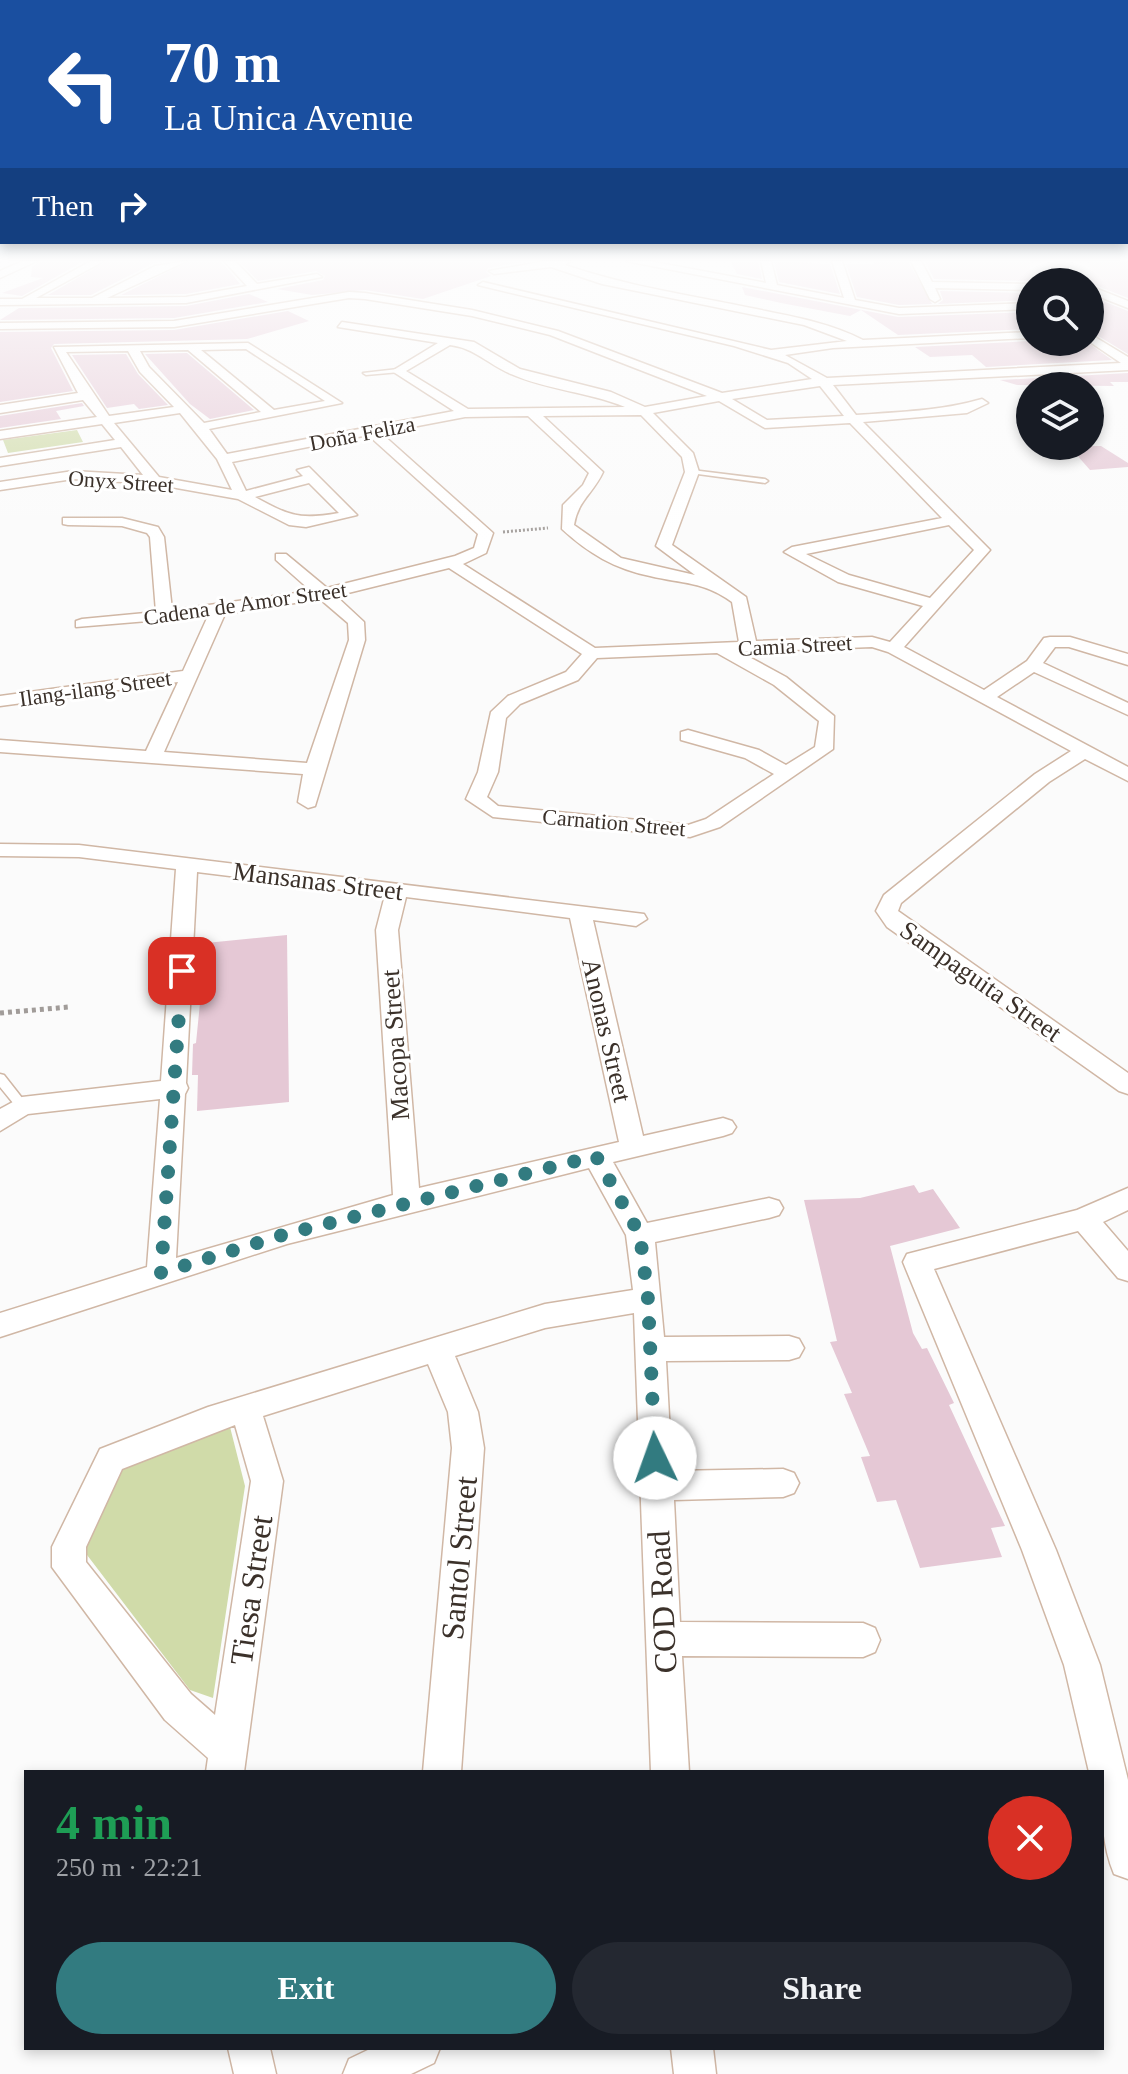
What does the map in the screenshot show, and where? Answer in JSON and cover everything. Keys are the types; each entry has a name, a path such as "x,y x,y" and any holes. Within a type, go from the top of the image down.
{"street":[{"path":"63,358 86,396 154,480"},
{"path":"138,358 144,369 201,427 224,459 242,496 289,521 306,523 350,515 308,474 242,496"},
{"path":"203,358 272,415"},
{"path":"201,427 336,403 268,358"},
{"path":"420,358 398,371 465,413"},
{"path":"495,358 528,376 607,395 644,411 688,456 692,472 664,546 740,600 749,648"},
{"path":"615,358 720,397 765,424 949,411 982,403"},
{"path":"782,358 823,381 853,419 982,550 894,648"},
{"name":"Doña Feliza","path":"224,459 465,413 644,411 823,381 1128,364"},
{"path":"0,409 86,396"},
{"path":"0,435 184,409"},
{"path":"532,413 596,472 589,487 570,505 567,526 590,550 632,569 715,583"},
{"path":"371,431 486,533"},
{"path":"0,462 123,443"},
{"name":"Onyx Street","path":"0,486 70,475 154,480 242,496"},
{"path":"935,604 866,588 822,572 792,552 953,520"},
{"path":"68,521 122,522 153,530 157,537 165,616"},
{"name":"Cadena de Amor Street","path":"82,624 322,596 452,563 481,550 486,533"},
{"path":"281,557 322,596 356,622 357,640 314,769 308,802"},
{"path":"452,563 592,653"},
{"path":"152,758 219,610"},
{"path":"985,697 1033,665 1050,642 1060,640 1128,660"},
{"name":"Camia Street","path":"592,653 872,642 894,648 1081,753 1128,775"},
{"name":"Carnation Street","path":"592,653 572,676 514,700 497,716 488,772 476,799 483,806 493,811 690,831 713,823 824,749 828,720 780,681 720,648"},
{"path":"1033,665 1128,710"},
{"name":"Ilang-ilang Street","path":"0,701 190,675"},
{"path":"688,736 752,754 786,773"},
{"path":"0,746 314,769"},
{"name":"Sampaguita Street","path":"1081,753 1042,778 892,900 887,911 895,922 1128,1085"},
{"name":"Mansanas Street","path":"0,850 79,851 636,919"},
{"path":"161,1273 176,1088 187,865"},
{"name":"Macopa Street","path":"397,890 387,930 407,1201"},
{"name":"Anonas Street","path":"580,912 633,1148"},
{"path":"0,1122 22,1106 176,1088"},
{"path":"0,1325 161,1273 407,1201 723,1127"},
{"name":"COD Road","path":"596,1156 640,1235 648,1299 670,1770"},
{"path":"1128,1198 1084,1219 917,1262 1039,1550 1082,1665 1128,1860"},
{"path":"640,1235 769,1208"},
{"path":"1084,1219 1128,1270"},
{"path":"227,1761 178,1707 69,1567 69,1547 108,1464 117,1454 208,1420 246,1411 545,1316 648,1299"},
{"path":"650,1349 789,1348"},
{"name":"Santol Street","path":"437,1349 463,1412 468,1448 442,1770"},
{"name":"Tiesa Street","path":"227,1761 267,1481 246,1411"},
{"path":"657,1486 783,1483"},
{"path":"664,1639 863,1640"},
{"path":"249,2050 255,2074"},
{"path":"364,2074 415,2050"},
{"path":"692,2050 695,2074"}],"lane":[{"path":"366,373 398,371"},
{"path":"692,472 765,481"},
{"path":"0,1078 22,1106"}],"path":[{"path":"486,533 567,526"},
{"path":"0,1013 69,1007"}],"green space":[{"path":"77,430 83,442 8,453 3,440"},
{"path":"230,1427 245,1486 213,1698 190,1690 84,1551 124,1460"}],"building":[{"path":"0,358 56,358 73,391 0,402"},
{"path":"74,358 128,358 138,374 168,405 139,409 134,404 107,408"},
{"path":"148,358 193,358 254,410 210,419 190,404"},
{"path":"975,358 1109,358 1112,360 986,367"},
{"path":"1128,373 1128,382 1110,382 1114,386 1104,386 1104,374"},
{"path":"1016,379 1016,385 1000,380"},
{"path":"82,403 84,406 56,411 61,419 0,428 0,416"},
{"path":"1104,448 1128,463 1128,467 1090,470 1081,460 1104,460"},
{"path":"287,935 289,1102 197,1111 198,1075 192,1075 193,1044 196,1043 206,943"},
{"path":"914,1185 919,1193 933,1189 960,1228 890,1246 913,1333 922,1349 927,1348 954,1403 949,1405 1005,1526 991,1528 1002,1557 920,1568 896,1500 877,1502 861,1457 870,1456 844,1394 852,1393 830,1342 837,1341 804,1200 860,1198"}],"route":[{"path":"182,971 161,1273 407,1201 596,1156 640,1235 648,1299 655,1458"}]}
